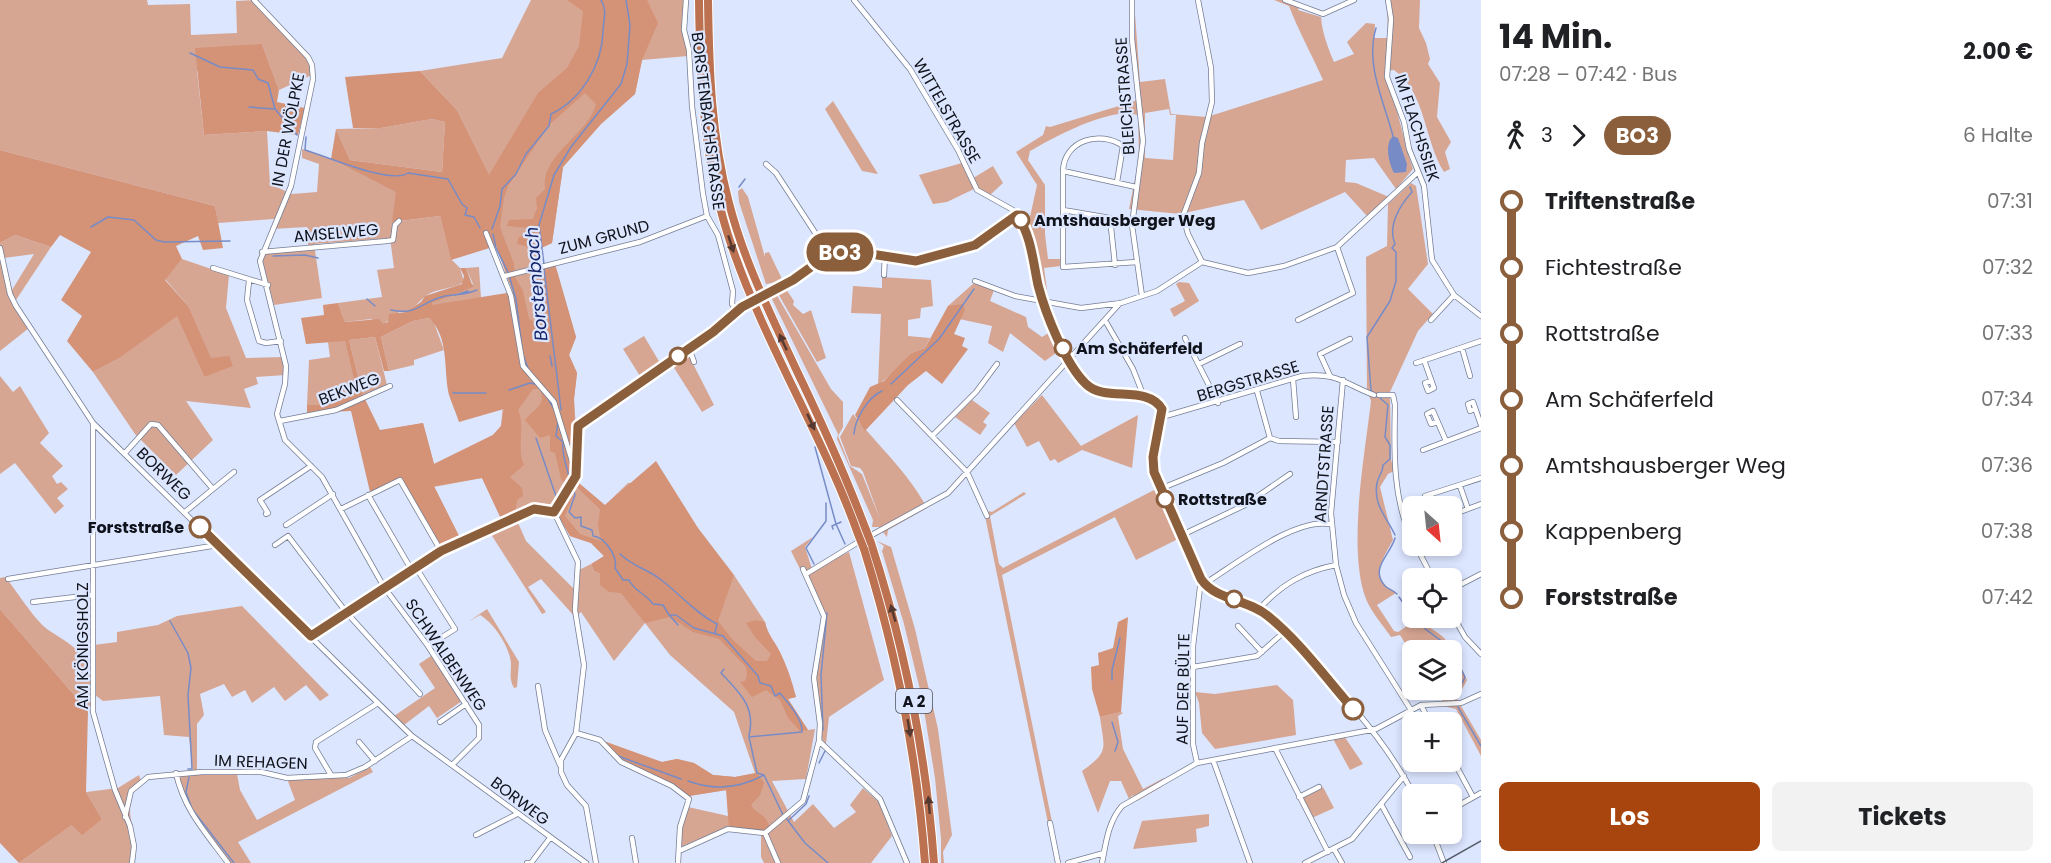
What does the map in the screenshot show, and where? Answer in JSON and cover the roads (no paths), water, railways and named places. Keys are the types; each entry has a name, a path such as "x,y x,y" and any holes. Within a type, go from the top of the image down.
{"highway":[{"name":"A 2","path":"699,0 703,112 723,219 743,276 862,532 871,543 894,615 916,714 928,795 934,863"},
{"name":"A 2","path":"708,0 712,110 719,160 735,224 755,281 846,476 862,532 864,549 885,616 908,717 925,863"}],"street":[{"name":"IN DER WÖLPKE","path":"254,0 308,57 313,79 291,186 261,252"},
{"name":"BORSTENBACHSTRASSE","path":"686,0 684,30 689,50 692,106 707,216 718,235 733,291 732,304 737,311"},
{"name":"WITTELSTRASSE","path":"854,0 910,69 958,150 977,190 1017,215 1025,226 1043,299"},
{"name":"BLEICHSTRASSE","path":"1132,0 1132,39 1143,131 1142,159 1132,225 1142,296"},
{"path":"1198,0 1211,68 1212,102 1202,143 1199,173 1183,216 1188,234 1202,262"},
{"path":"1285,0 1323,14 1354,0"},
{"name":"IM FLACHSSIEK","path":"1388,0 1391,15 1387,77 1426,199 1432,260 1454,295 1481,316"},
{"path":"1117,182 1123,146 1118,142 1094,138 1071,146 1063,158 1063,267 1137,262"},
{"path":"766,164 777,173 829,254"},
{"path":"1063,171 1136,188"},
{"path":"975,281 1015,296 1043,299 1075,308 1121,303 1142,296 1169,285 1202,262 1248,273 1284,266 1337,247 1418,172"},
{"path":"1063,210 1110,218 1115,265"},
{"path":"554,512 576,476 578,426 689,348 742,307 777,286 793,280 829,254 844,252 885,255 916,261 975,245 1017,215"},
{"name":"ZUM GRUND","path":"508,275 640,242 707,216"},
{"name":"AMSELWEG","path":"261,252 393,240 395,225 399,221"},
{"path":"486,233 508,275 523,366 554,402 576,476"},
{"path":"1298,320 1353,293 1337,247"},
{"name":"BORWEG","path":"0,248 10,294 16,306 93,423 412,736 586,863"},
{"path":"261,252 260,261 281,341 286,374 277,414 288,444 322,477 384,587"},
{"path":"884,275 885,255"},
{"path":"213,268 267,285"},
{"path":"249,281 247,300 259,341 266,344 281,341"},
{"path":"1431,320 1454,295"},
{"path":"1043,299 1069,361 1092,388 1144,397 1159,404 1162,417 1153,457 1154,472 1204,584 1214,592 1259,609 1284,632 1371,729 1408,784"},
{"path":"806,574 948,493 1121,303"},
{"path":"1106,322 1133,369 1144,397"},
{"path":"1185,338 1218,403"},
{"path":"1330,376 1320,354 1350,339"},
{"path":"1416,363 1481,341"},
{"path":"1199,364 1240,345"},
{"path":"689,348 694,362"},
{"path":"1462,348 1470,376"},
{"path":"1424,360 1431,381"},
{"path":"932,436 976,392 997,364"},
{"name":"BERGSTRASSE","path":"1162,417 1317,374 1343,380 1377,395 1393,395 1395,469 1402,496"},
{"path":"1293,379 1296,417"},
{"name":"ARNDTSTRASSE","path":"1343,380 1330,524 1336,565 1344,595 1356,623 1411,710"},
{"name":"BEKWEG","path":"280,421 336,411 390,386"},
{"path":"1257,391 1270,438"},
{"path":"897,400 967,471 987,516"},
{"path":"1423,450 1481,427 1475,409"},
{"path":"1438,422 1446,441"},
{"name":"AM KÖNIGSHOLZ","path":"93,423 93,712 134,846 132,863"},
{"path":"125,453 151,424 155,423 213,489"},
{"path":"1160,489 1223,463 1270,438 1279,441 1338,442"},
{"path":"266,514 268,513 260,500 311,466"},
{"path":"185,512 234,472"},
{"path":"1182,535 1245,505 1290,474"},
{"path":"1425,496 1481,478"},
{"path":"341,509 400,480 441,551"},
{"path":"1460,486 1468,509"},
{"path":"286,525 333,494"},
{"path":"368,495 413,568 455,628 428,646"},
{"path":"1462,511 1481,504"},
{"path":"311,636 441,551 534,509 554,512"},
{"path":"554,512 578,562 575,610 584,665 576,733 560,765"},
{"path":"1204,584 1271,542 1306,527 1330,524"},
{"path":"275,545 288,536 346,612 420,694"},
{"path":"8,579 218,545"},
{"path":"1259,609 1296,577 1336,565"},
{"path":"679,851 728,829 765,833 804,801 819,741 820,724 814,678 824,616 803,569"},
{"path":"1462,584 1481,574"},
{"name":"AUF DER BÜLTE","path":"1197,763 1193,744 1193,668 1201,579"},
{"name":"SCHWALBENWEG","path":"384,587 428,646 479,725 481,732 479,738 452,765"},
{"path":"33,602 92,595"},
{"path":"1238,626 1262,652"},
{"path":"1460,628 1481,654"},
{"path":"1193,668 1249,658 1262,652 1284,632"},
{"path":"538,686 545,730 567,785 586,806 596,863"},
{"path":"1102,863 1111,823 1122,806 1197,763 1371,729 1421,705 1461,703 1481,694"},
{"path":"331,775 315,748 316,742 378,703"},
{"path":"440,722 466,704"},
{"path":"1421,705 1424,712"},
{"path":"576,733 600,740 621,762 672,786 689,800 680,827 678,863"},
{"name":"IM REHAGEN","path":"125,818 131,791 138,783 156,774 261,772 287,778 346,775 375,761 412,736"},
{"path":"819,741 880,799 900,838 907,863"},
{"path":"359,742 375,761"},
{"path":"1275,748 1328,852"},
{"path":"1213,760 1250,863"},
{"path":"1460,772 1473,797"},
{"path":"176,773 184,802 192,817 228,863"},
{"path":"1305,863 1352,839 1404,776"},
{"path":"1299,797 1319,787"},
{"path":"1462,803 1481,793"},
{"path":"1381,804 1410,857"},
{"path":"476,835 517,814"},
{"path":"1050,823 1058,863"},
{"path":"765,833 778,863"},
{"path":"529,863 550,838"},
{"path":"632,838 636,863"},
{"path":"1437,844 1444,863"},
{"path":"1334,849 1342,863"},
{"path":"1068,863 1104,853"}],"water":[{"path":"1393,136 1398,138 1407,164 1406,172 1394,173 1390,165 1388,149"}],"waterway":[{"name":"Borstenbach","path":"492,229 500,206 502,189 516,174 526,154 549,126 551,114 572,100 594,69 602,44 605,12 601,0"},
{"name":"Borstenbach","path":"544,264 539,225 554,175 571,147 621,84 627,64 630,25 626,0"},
{"path":"1376,28 1373,42 1374,69 1393,136"},
{"path":"190,53 220,67 253,70 258,79 268,83 275,109 297,135"},
{"path":"249,107 275,109"},
{"path":"306,137 305,150 373,173 400,176 408,173 448,179 462,204 467,208 465,215 474,217 480,228"},
{"path":"739,187 745,179"},
{"path":"1376,394 1371,391 1367,337 1390,301 1396,281 1396,252 1392,248 1395,244 1394,222 1396,215 1412,192 1410,187"},
{"path":"91,227 108,217 134,220 156,240 164,242 230,241"},
{"name":"Borstenbach","path":"493,234 496,248 508,272 516,299 522,348"},
{"path":"273,256 305,255 318,258"},
{"name":"Borstenbach","path":"544,269 561,410"},
{"path":"891,384 939,339 974,289"},
{"path":"391,310 413,310 437,298 477,290"},
{"path":"456,295 468,291"},
{"path":"367,299 375,306"},
{"name":"Borstenbach","path":"523,355 528,368"},
{"path":"550,356 552,366"},
{"path":"509,390 530,383 535,384"},
{"path":"854,434 863,409 882,391"},
{"path":"453,393 486,393"},
{"name":"Borstenbach","path":"547,397 554,409"},
{"path":"1380,398 1388,405 1385,437 1390,445 1390,459 1383,465 1376,491 1381,510 1395,535"},
{"name":"Borstenbach","path":"558,421 556,436 563,442 570,482"},
{"path":"536,438 558,502"},
{"path":"815,447 836,524 845,544"},
{"name":"Borstenbach","path":"573,489 575,495 569,512 575,518 581,517 581,526 592,530 593,536 606,544 613,553 615,568 623,580 629,580 633,587 653,604 663,605 669,615 676,615 694,628 723,636 758,676 760,683 771,686 775,696 780,693 794,711 802,732 749,737 757,773 764,775 783,815"},
{"path":"814,564 806,548 826,521 826,503"},
{"path":"833,529 832,526 841,522"},
{"path":"1395,538 1382,561 1379,573 1385,586 1397,594"},
{"path":"620,554 660,579 701,614 717,624 715,633"},
{"path":"1399,597 1402,601"},
{"path":"823,730 821,675 827,613"},
{"path":"670,616 678,625"},
{"path":"170,621 188,653 191,668 188,695 192,769 188,769"},
{"path":"1425,628 1440,640"},
{"path":"1112,680 1112,670 1120,638"},
{"path":"724,669 721,673 740,694 748,709 751,726 749,736"},
{"path":"1462,671 1465,677 1462,684"},
{"path":"1458,707 1481,746"},
{"path":"1112,722 1118,742 1115,751"},
{"path":"819,763 825,751"},
{"path":"618,756 681,779"},
{"path":"688,781 708,786 727,787 755,780 764,775"},
{"path":"189,777 186,792 192,809 234,863"},
{"path":"789,820 806,804 809,796"},
{"name":"Borstenbach","path":"786,818 805,843 828,863"}],"railway":[{"path":"1442,863 1481,841"}],"place":[{"name":"Amtshausberger Weg","path":"1021,220"},
{"name":"Am Schäferfeld","path":"1063,348"},
{"name":"Rottstraße","path":"1165,499"},
{"name":"Forststraße","path":"200,527"}]}
